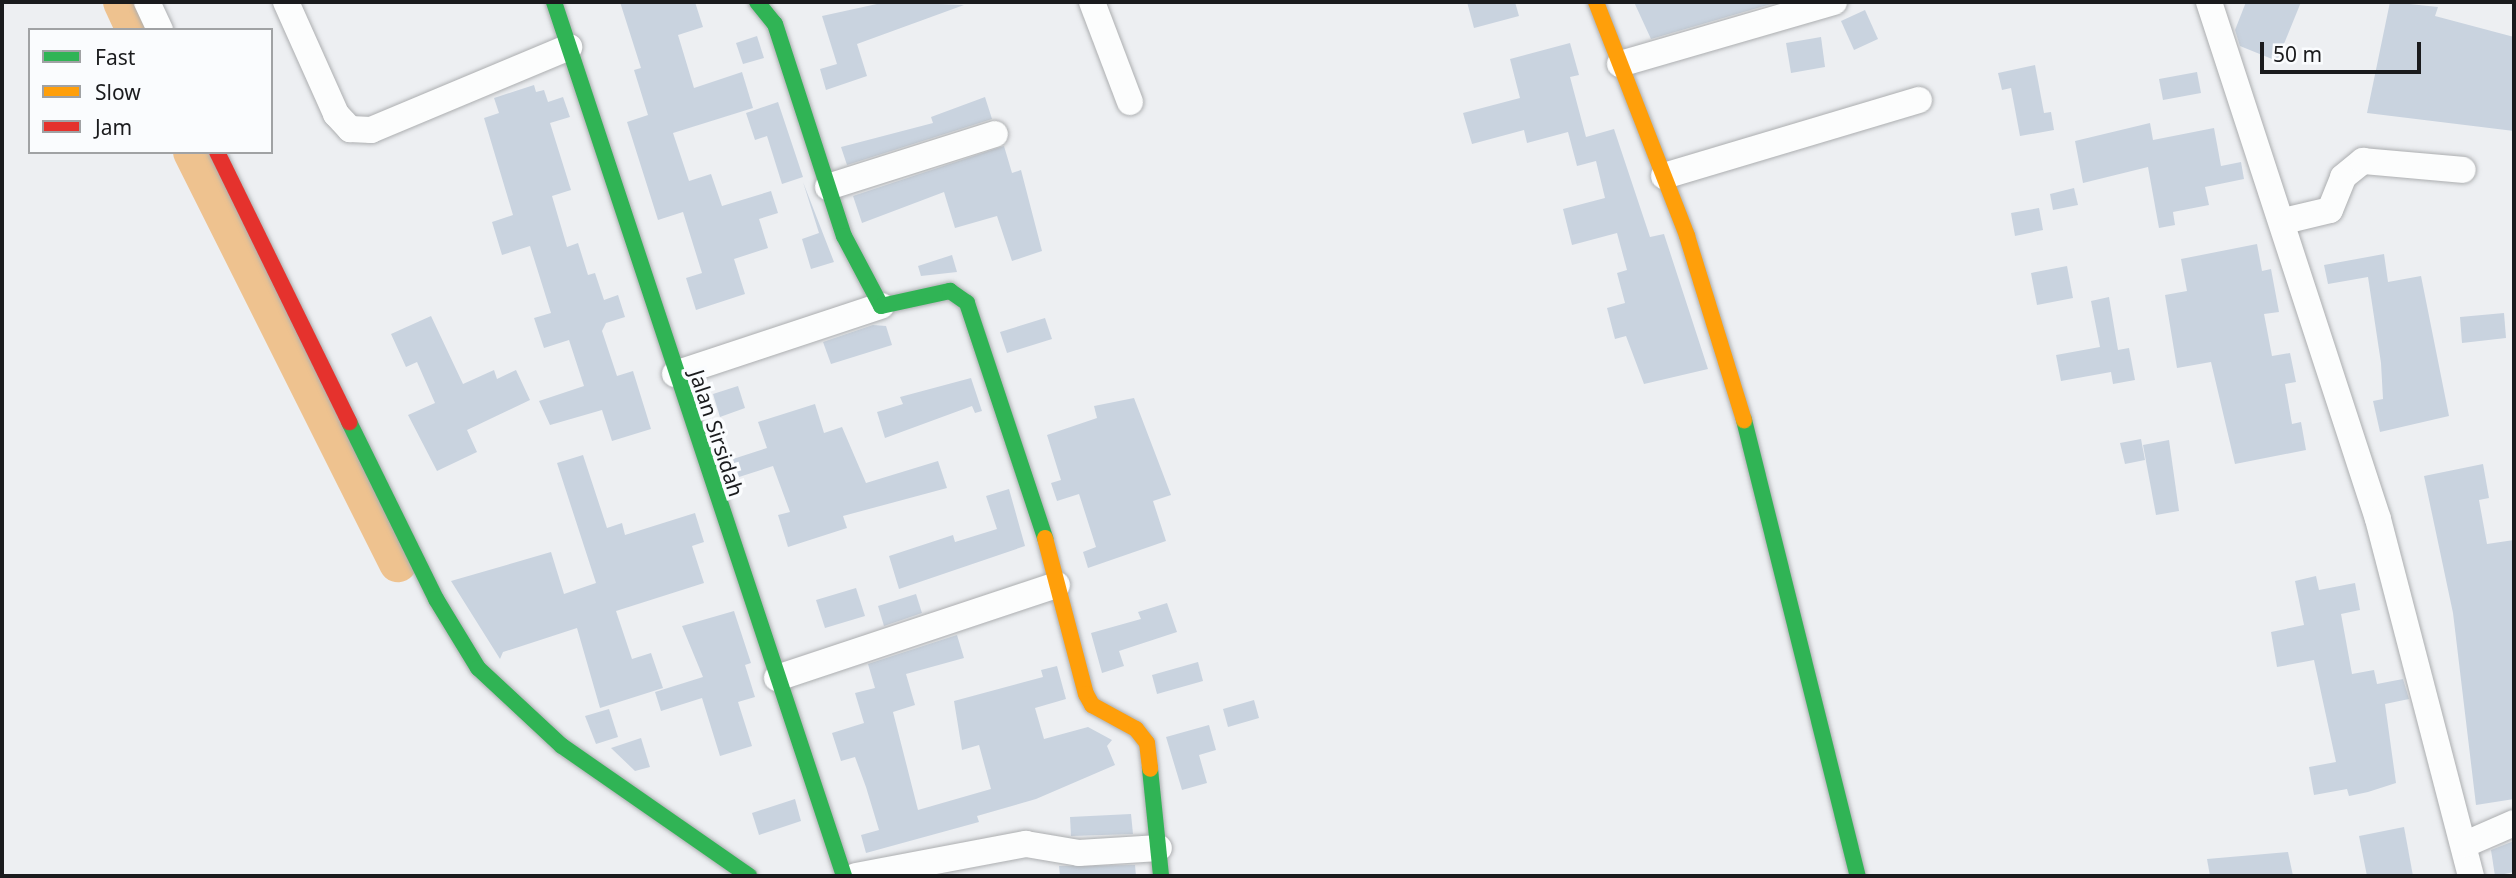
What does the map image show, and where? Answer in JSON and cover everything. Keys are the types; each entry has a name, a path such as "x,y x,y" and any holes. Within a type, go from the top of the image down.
{"street":[{"path":"147,2 159,28"},
{"path":"286,2 336,114 350,129 372,130 569,47"},
{"name":"Jalan Sirsidah","path":"554,2 844,876"},
{"path":"757,2 775,24 844,236 881,306"},
{"path":"1092,2 1130,102"},
{"path":"1596,2 1664,176 1737,392 1858,876"},
{"path":"1620,64 1834,2"},
{"path":"2209,2 2284,221 2378,519 2466,844 2471,876"},
{"path":"1664,176 1919,100"},
{"path":"828,187 995,134"},
{"path":"219,154 424,574 478,668 562,746 749,876"},
{"path":"2284,221 2330,210 2343,177 2363,161 2463,170"},
{"path":"676,374 881,306 950,291 967,303 1035,501 1088,700 1100,712 1136,729 1147,743 1161,876"},
{"path":"778,678 1057,585"},
{"path":"2466,844 2514,823"},
{"path":"856,876 1026,844 1079,853 1159,848"}],"building":[{"path":"620,2 695,2 703,27 678,35 694,88 742,72 753,108 673,133 689,181 711,174 722,206 771,191 778,213 759,219 768,248 734,259 745,294 696,310 686,278 702,273 683,212 658,220 627,122 648,115 634,70 641,68"},
{"path":"886,2 964,5 857,44 867,76 826,90 820,69 837,64 822,16"},
{"path":"1467,2 1515,2 1519,16 1474,28"},
{"path":"1634,2 1778,2 1651,39"},
{"path":"2246,2 2301,2 2277,61 2240,46 2235,30"},
{"path":"2390,2 2438,7 2435,16 2514,37 2514,131 2367,113"},
{"path":"1865,10 1878,39 1854,50 1841,21"},
{"path":"757,36 764,58 743,64 736,43"},
{"path":"1821,37 1825,67 1791,73 1786,43"},
{"path":"1570,43 1579,75 1570,77 1586,137 1614,129 1650,237 1664,234 1708,369 1644,384 1626,336 1615,339 1607,308 1625,303 1617,273 1627,270 1617,233 1572,245 1563,209 1605,198 1596,161 1577,166 1568,132 1527,143 1524,130 1472,144 1463,113 1520,98 1510,59"},
{"path":"2035,65 2044,113 2051,112 2054,130 2020,136 2011,88 2002,90 1998,73"},
{"path":"2197,72 2201,93 2163,100 2159,79"},
{"path":"534,85 536,92 544,90 548,102 563,97 570,117 550,123 571,190 552,196 567,247 578,243 588,275 595,273 604,300 618,295 625,317 606,323 602,331 617,376 633,371 651,429 612,441 602,410 550,425 539,401 584,386 569,340 544,348 534,318 551,313 530,246 502,255 492,222 513,215 484,118 499,113 494,98"},
{"path":"985,97 992,119 847,165 841,147 933,123 931,117"},
{"path":"778,102 803,177 782,184 767,136 755,140 746,113"},
{"path":"2150,123 2153,140 2214,128 2221,166 2241,162 2244,179 2205,187 2209,205 2173,212 2175,225 2159,228 2148,167 2083,183 2075,141"},
{"path":"1004,146 1012,173 1021,170 1042,251 1012,261 997,216 955,228 944,192 862,223 853,196"},
{"path":"803,182 834,262 811,269 802,239 819,233"},
{"path":"2074,188 2078,205 2053,210 2050,194"},
{"path":"2039,208 2043,230 2015,236 2011,213"},
{"path":"2257,244 2262,271 2271,269 2279,312 2264,314 2272,356 2290,353 2296,382 2285,384 2292,424 2301,422 2306,450 2235,464 2211,362 2177,368 2165,295 2187,291 2181,259"},
{"path":"2384,254 2388,282 2421,276 2449,416 2380,432 2373,401 2383,399 2381,363 2368,277 2328,284 2324,265"},
{"path":"952,255 957,272 921,276 918,266"},
{"path":"2067,266 2073,298 2037,305 2031,273"},
{"path":"2109,297 2118,350 2129,348 2135,380 2113,384 2111,372 2061,381 2056,355 2100,347 2091,301"},
{"path":"2504,313 2506,338 2462,343 2460,317"},
{"path":"431,316 463,384 494,370 497,379 516,370 530,400 467,430 477,452 437,471 408,415 435,403 417,362 406,367 391,334"},
{"path":"1045,318 1052,339 1007,353 1000,332"},
{"path":"873,325 886,326 892,345 831,364 823,342"},
{"path":"971,378 982,411 975,413 972,406 885,438 877,412 903,404 900,397"},
{"path":"738,386 745,408 720,417 713,394"},
{"path":"1134,398 1171,495 1153,501 1166,541 1088,568 1083,552 1096,547 1079,494 1057,501 1051,483 1061,480 1047,435 1097,418 1094,406"},
{"path":"815,404 824,433 842,427 866,483 938,461 947,488 843,516 847,528 788,547 778,515 790,512 773,466 739,477 733,459 767,448 758,422"},
{"path":"2141,439 2145,460 2125,464 2120,443"},
{"path":"2169,440 2179,511 2156,515 2143,445"},
{"path":"583,455 607,528 622,523 625,535 695,513 704,542 692,546 704,583 616,611 632,659 651,653 663,688 600,708 577,628 503,652 500,659 451,581 551,552 564,594 596,583 557,463"},
{"path":"2483,464 2489,498 2479,500 2487,544 2514,540 2514,799 2476,805 2453,613 2424,476"},
{"path":"1009,489 1025,546 899,589 889,556 953,535 955,542 997,529 986,496"},
{"path":"2316,576 2319,590 2355,583 2360,610 2341,614 2352,674 2374,670 2377,684 2403,679 2409,699 2385,704 2396,783 2349,796 2347,789 2314,795 2309,767 2336,762 2314,660 2277,667 2271,632 2304,625 2295,581"},
{"path":"856,588 865,616 825,628 816,600"},
{"path":"916,594 922,613 884,626 878,606"},
{"path":"1167,603 1177,632 1119,651 1124,666 1102,673 1091,633 1141,619 1138,612"},
{"path":"734,611 751,663 745,665 755,697 738,702 752,746 720,756 702,698 661,711 655,692 703,677 682,626"},
{"path":"957,635 964,658 906,674 915,705 893,712 918,810 991,789 979,745 962,750 954,701 1043,677 1041,670 1057,666 1066,699 1035,708 1044,739 1088,727 1112,740 1107,746 1115,765 1036,799 977,816 979,822 866,853 861,835 879,830 855,757 841,761 832,733 864,723 855,693 875,688 868,664"},
{"path":"1198,662 1203,681 1157,694 1152,675"},
{"path":"1254,700 1259,718 1228,727 1223,709"},
{"path":"609,709 618,737 596,744 585,716"},
{"path":"1209,725 1216,750 1199,755 1207,783 1182,790 1166,737"},
{"path":"641,738 650,767 635,771 611,748"},
{"path":"795,799 801,821 759,835 752,813"},
{"path":"1131,814 1133,834 1071,836 1070,817"},
{"path":"2404,827 2413,876 2367,876 2359,836"},
{"path":"2514,841 2514,872 2495,876 2491,850"},
{"path":"2288,852 2293,876 2210,876 2207,859"},
{"path":"1135,865 1136,876 1060,876 1059,866"}],"waterway":[{"path":"122,2 134,28"},
{"path":"193,154 398,563"}],"traffic: fast":[{"path":"554,2 844,876"},
{"path":"757,2 775,24 844,236 881,306 950,291 967,303 1045,538"},
{"path":"1744,420 1858,876"},
{"path":"349,422 436,599 478,668 562,746 749,876"},
{"path":"1150,769 1161,876"}],"traffic: slow":[{"path":"1596,2 1687,236 1744,420"},
{"path":"1045,538 1086,694 1092,705 1136,729 1147,743 1150,769"}],"traffic: jam":[{"path":"218,154 349,422"}]}
